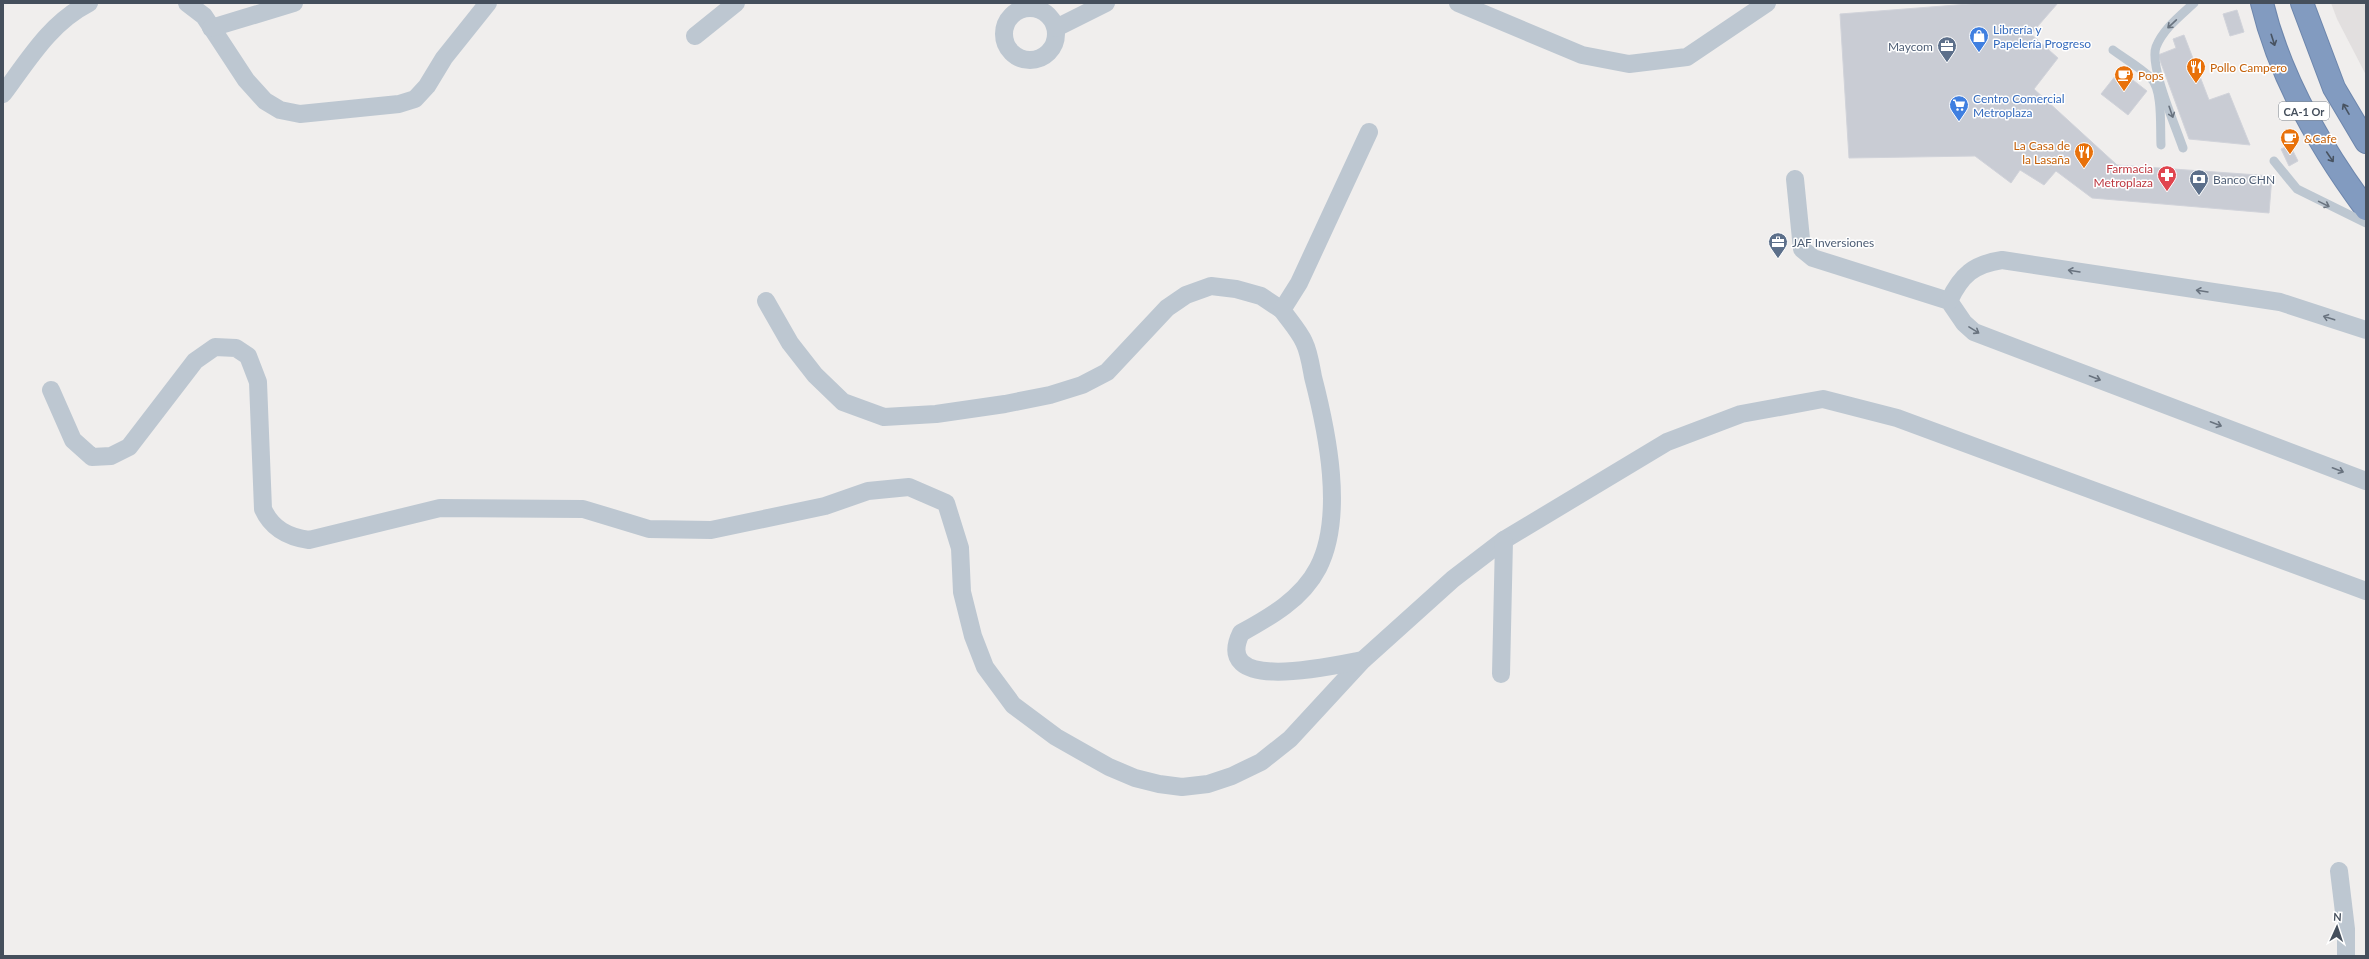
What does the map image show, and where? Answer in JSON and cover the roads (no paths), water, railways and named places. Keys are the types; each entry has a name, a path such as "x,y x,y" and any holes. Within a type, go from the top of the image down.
{"highway":[{"name":"CA-1 Or","path":"2262,3 2278,56 2299,101 2322,146 2366,209"},
{"name":"CA-1 Or","path":"2302,3 2334,88 2366,142"}],"street":[{"path":"3,94 47,34 71,12 90,3"},
{"path":"187,3 204,16 246,80 265,101 280,110 300,114 398,104 415,99 427,86 444,58 488,3"},
{"path":"212,28 294,3"},
{"path":"695,36 736,3"},
{"path":"1056,28 1106,3"},
{"path":"1458,3 1582,55 1629,64 1686,57 1767,3"},
{"path":"1282,310 1299,283 1369,132"},
{"path":"1795,179 1802,249 1813,258 1949,301 1964,323 1974,332 2366,481"},
{"path":"1949,301 1956,285 1970,271 1986,262 2002,260 2280,302 2366,330"},
{"path":"766,301 790,342 815,375 843,402 884,417 936,414 1005,404 1050,395 1082,385 1107,372 1167,308 1186,295 1211,286 1236,289 1261,296 1282,310 1305,342 1320,404 1328,456 1332,503 1329,538 1319,568 1305,588 1265,619 1240,633 1237,642 1237,658 1245,666 1274,673 1322,668 1363,660"},
{"path":"50,390 72,440 92,457 111,456 129,447 195,361 215,347 236,348 248,356 258,382 262,509 268,520 292,538 309,540 440,508 583,509 649,529 711,530 825,506 868,491 909,487 946,503 960,548 962,592 973,636 985,667 1013,705 1056,737 1109,767 1159,784 1182,787 1208,784 1232,776 1261,762 1290,739 1363,660 1453,579 1504,540 1667,442 1741,414 1823,399 1896,418 2366,591"},
{"path":"1501,674 1504,540"},
{"path":"2339,871 2346,929 2346,956"}],"lane":[{"path":"2183,148 2154,64 2156,48 2166,29 2194,3"},
{"path":"2113,50 2152,79 2157,91 2160,106 2161,144"},
{"path":"2274,161 2296,189 2366,223"}],"place":[{"name":"Librería y Papelería Progreso","path":"1979,53"},
{"name":"Maycom","path":"1947,63"},
{"name":"Pollo Campero","path":"2196,84"},
{"name":"Pops","path":"2124,92"},
{"name":"Centro Comercial Metroplaza","path":"1959,122"},
{"name":"&Cafe","path":"2290,155"},
{"name":"La Casa de la Lasaña","path":"2084,169"},
{"name":"Farmacia Metroplaza","path":"2167,192"},
{"name":"Banco CHN","path":"2199,196"},
{"name":"JAF Inversiones","path":"1778,259"}]}
